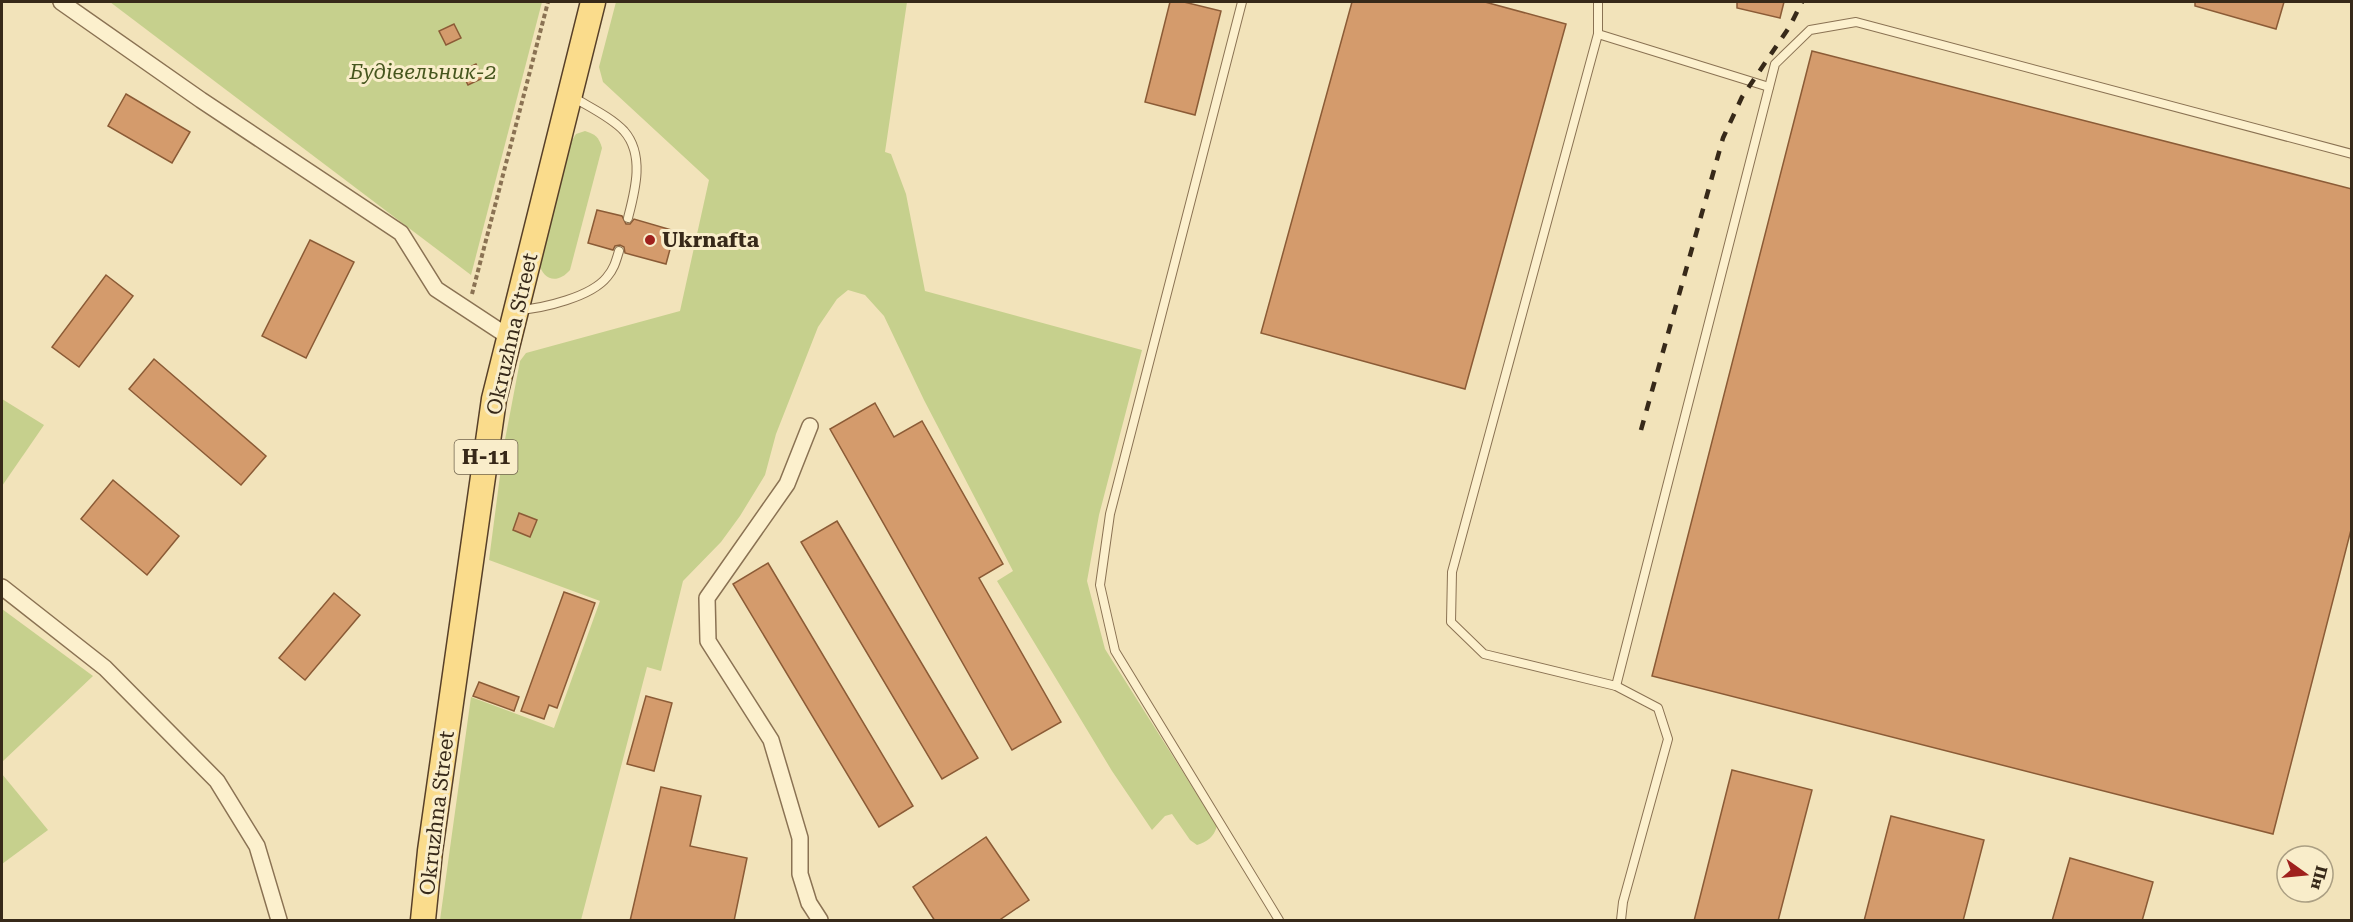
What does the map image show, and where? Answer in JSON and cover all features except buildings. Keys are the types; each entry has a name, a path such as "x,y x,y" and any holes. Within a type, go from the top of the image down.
{"main road":[{"name":"Okruzhna Street","path":"423,921 432,840 494,399 593,2"}],"street":[{"path":"61,2 201,100 401,233 436,290 509,338"},
{"path":"810,426 787,484 706,598 708,641 771,740 800,838 800,874 809,903 820,921"},
{"path":"2,587 105,668 217,781 257,846 279,921"}],"lane":[{"path":"1242,2 1110,514 1100,585 1115,651 1279,921"},
{"path":"1598,2 1598,34 1452,572 1451,622 1484,654 1616,686 1658,708 1668,739 1623,902 1621,921"},
{"path":"1616,686 1775,64 1810,30 1856,22 2352,154"},
{"path":"1598,34 1769,87"},
{"path":"569,94 624,132 632,147 637,167 636,188 628,218"},
{"path":"516,310 538,308 592,288 606,279 615,265 619,251"}],"path":[{"path":"468,310 548,2"}],"green space":[{"name":"Будівельник-2","path":"110,2 542,2 471,275"},
{"path":"616,2 907,2 885,152 891,154 906,194 925,291 1142,350 1099,515 1087,581 1105,649 1217,826 1207,841 1197,845 1190,840 1172,814 1165,816 1152,830 1112,771 997,581 1013,571 924,400 884,316 865,295 848,290 837,299 818,327 776,434 765,475 721,542 683,581 661,671 647,667 581,920 440,920 471,697 554,728 600,601 489,560 504,445 520,361 526,353 680,311 709,180 603,82 599,67"},
{"path":"585,131 596,136 602,148 570,270 556,279 547,277 539,263 571,142 576,134"},
{"path":"2,399 44,425 2,486"},
{"path":"2,609 93,676 2,762"},
{"path":"2,774 48,830 2,864"}],"railway":[{"path":"1641,430 1723,138 1742,97 1790,26 1802,2"}],"place":[{"name":"Ukrnafta","path":"650,240"}]}
